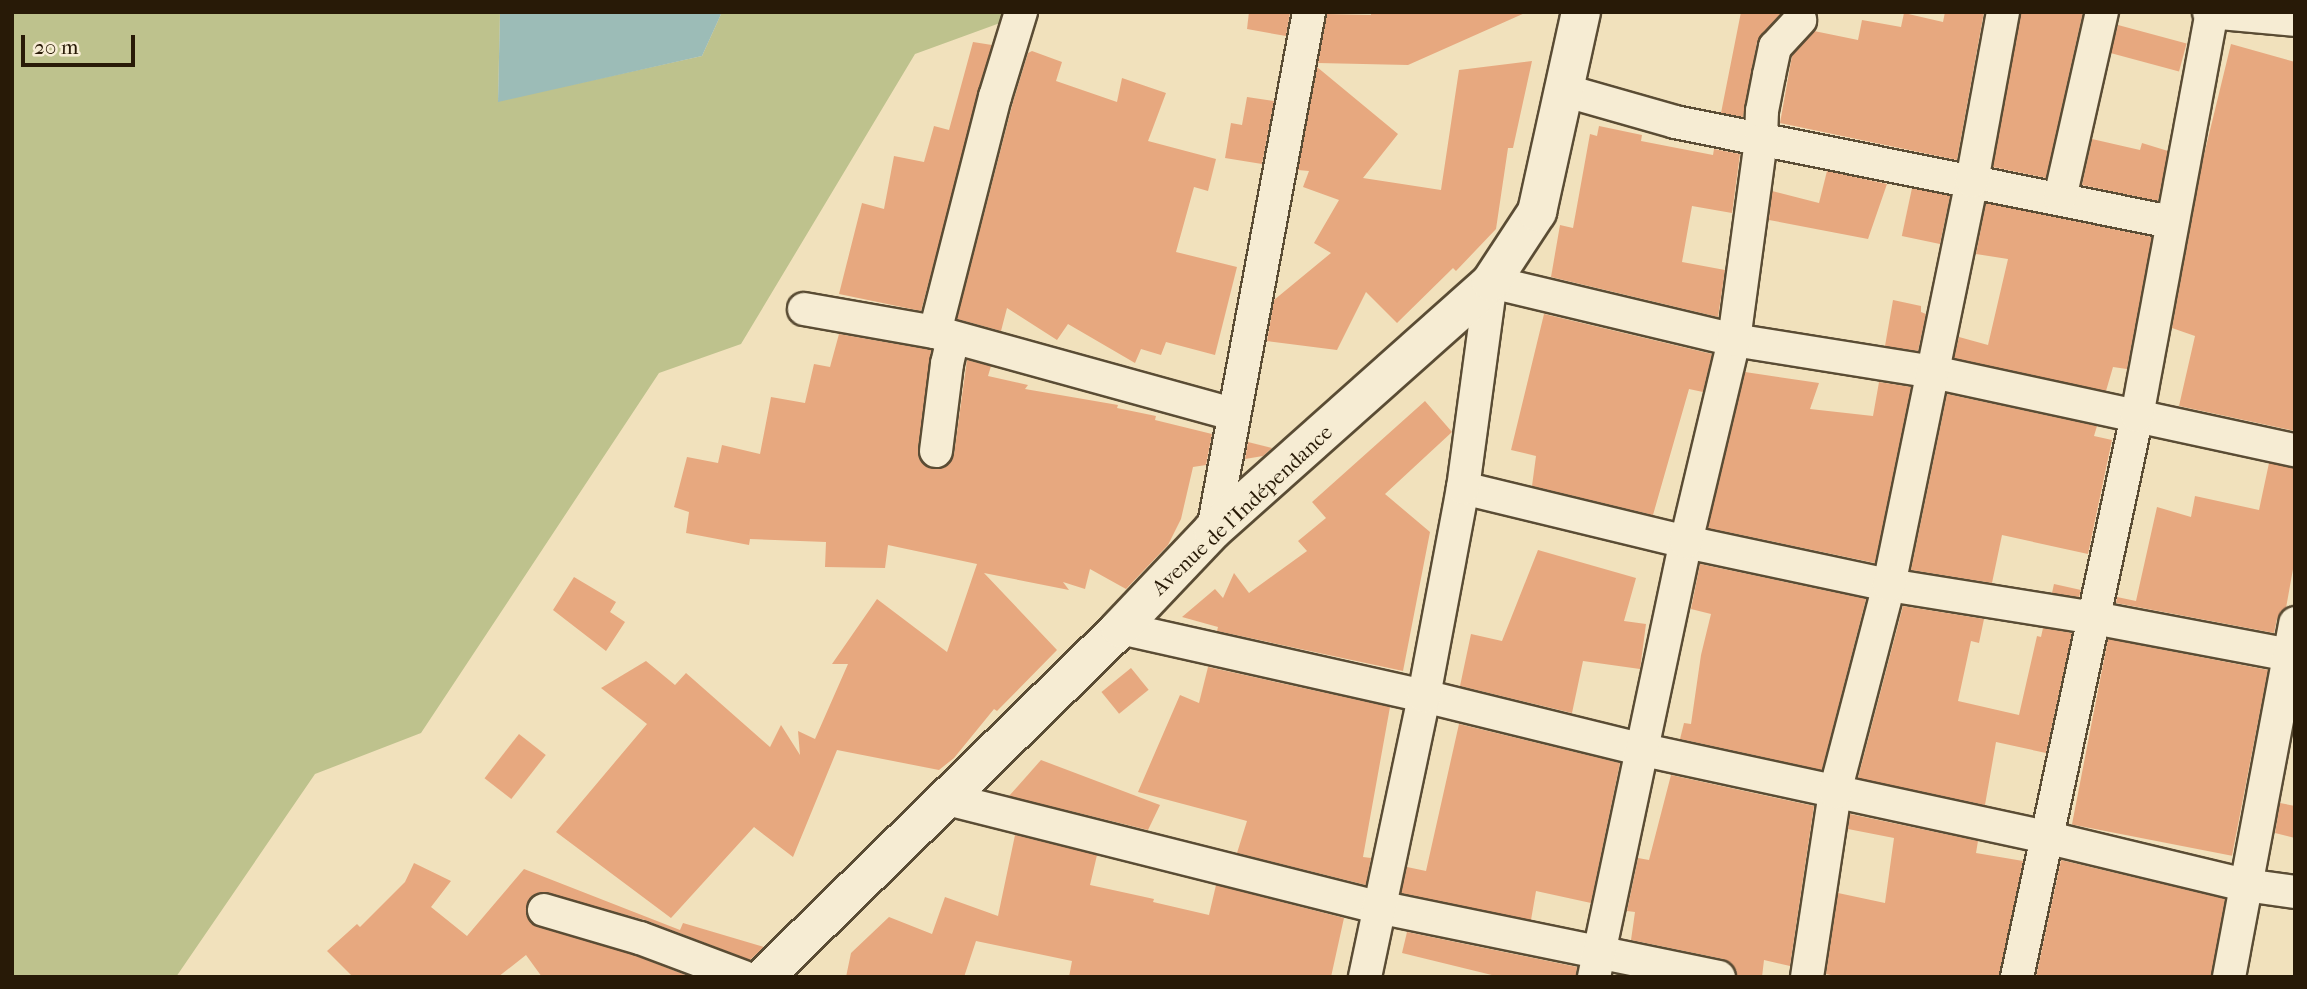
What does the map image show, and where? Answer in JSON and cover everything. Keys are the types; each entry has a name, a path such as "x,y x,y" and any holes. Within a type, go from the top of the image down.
{"main road":[{"name":"Avenue de l'Indépendance","path":"764,977 943,798 1120,628 1213,530 1491,282 1537,212 1581,12"}],"street":[{"path":"936,451 944,335 995,97 1021,12"},
{"path":"1213,530 1309,12"},
{"path":"1807,977 1835,792 1889,585 1972,181 2003,12"},
{"path":"2060,198 2102,12"},
{"path":"2017,977 2137,416 2211,12 2295,20"},
{"path":"1596,965 1644,750 1686,542 1734,340 1761,139 1762,111 1775,47 1800,20"},
{"path":"1563,90 1675,121 2171,222"},
{"path":"1365,977 1424,696 1463,488 1491,282 1734,340 1933,372 2295,450"},
{"path":"804,309 944,335 1234,414"},
{"path":"1463,488 1686,542 1889,585 2094,618 2292,656"},
{"path":"2229,977 2292,656 2295,623"},
{"path":"1120,628 1424,696 1644,750 2045,837 2245,885 2295,892"},
{"path":"943,798 1378,907 1596,965 1720,977"},
{"path":"544,910 640,938 744,977"}],"green space":[{"path":"12,12 500,12 498,101 702,56 722,12 1003,12 1000,23 915,54 741,344 659,373 421,733 315,774 176,977 12,977"}],"water":[{"path":"500,12 722,12 702,56 498,102"}],"building":[{"path":"1249,12 1290,13 1286,36 1247,29"},
{"path":"1371,12 1527,12 1408,65 1318,63 1327,14 1371,15"},
{"path":"1741,12 1782,12 1757,42 1743,117 1721,113"},
{"path":"1945,12 1984,12 1957,160 1780,123 1792,56 1814,31 1858,40 1862,20 1901,27 1904,13 1943,22"},
{"path":"2021,12 2083,12 2046,178 1993,167"},
{"path":"2118,25 2187,43 2179,71 2110,53"},
{"path":"973,42 992,45 921,311 839,294 862,203 884,209 894,156 924,162 934,126 949,130"},
{"path":"2231,44 2295,62 2295,431 2179,406 2195,336 2172,328 2203,159"},
{"path":"1032,51 1062,62 1056,81 1117,102 1122,78 1166,93 1148,141 1216,159 1208,191 1194,187 1176,252 1237,267 1215,355 1166,342 1161,355 1141,349 1135,363 1068,324 1057,340 1007,308 1001,331 957,319 1013,102 1028,53"},
{"path":"1532,61 1513,148 1508,148 1496,229 1456,271 1453,268 1397,323 1366,292 1337,350 1267,341 1274,300 1331,253 1314,243 1339,200 1303,187 1309,171 1298,170 1317,67 1398,134 1363,178 1441,190 1459,70"},
{"path":"1247,97 1274,101 1262,164 1225,158 1231,123 1242,125"},
{"path":"1599,126 1642,135 1641,141 1713,155 1714,149 1740,154 1732,213 1692,206 1682,262 1725,270 1718,317 1551,277 1560,225 1573,228 1590,134 1597,136"},
{"path":"2092,139 2140,150 2142,143 2168,151 2158,201 2082,185"},
{"path":"1827,171 1887,184 1868,239 1769,220 1772,191 1819,203"},
{"path":"1912,188 1950,196 1940,244 1902,236"},
{"path":"1986,203 2152,237 2127,369 2113,367 2106,391 1954,358 1959,337 1988,345 2008,259 1976,254"},
{"path":"1893,300 1921,306 1921,312 1926,314 1918,351 1885,346"},
{"path":"1544,314 1712,354 1703,392 1689,389 1653,515 1532,486 1536,456 1511,450"},
{"path":"839,334 931,350 918,449 919,459 933,469 944,468 954,454 967,360 991,366 988,376 1028,385 1025,389 1118,405 1117,408 1156,416 1155,420 1212,434 1206,465 1193,467 1181,519 1168,545 1126,589 1090,569 1085,589 1063,582 1069,590 984,573 1057,650 997,711 994,709 954,758 939,770 837,750 793,857 754,827 671,918 556,832 647,724 601,688 646,661 675,685 686,673 770,747 781,725 800,755 798,731 815,739 848,664 832,664 877,599 947,652 977,564 888,545 885,568 825,567 826,542 750,539 749,545 686,533 689,512 674,507 687,457 718,463 722,445 760,454 771,397 805,403 814,364 830,367"},
{"path":"1745,372 1819,383 1810,409 1873,416 1879,382 1911,387 1875,563 1708,528"},
{"path":"1947,394 2097,426 2094,436 2112,440 2088,554 2002,535 1992,583 1911,570"},
{"path":"1425,401 1452,432 1385,494 1430,532 1403,671 1217,631 1218,627 1182,617 1215,589 1223,598 1234,573 1249,593 1307,551 1298,541 1326,518 1312,502"},
{"path":"1248,442 1272,448 1263,456 1245,459"},
{"path":"2269,463 2295,468 2295,558 2286,608 2277,619 2274,633 2116,603 2117,597 2136,601 2157,507 2191,517 2195,496 2259,510"},
{"path":"1538,550 1636,578 1624,621 1646,624 1640,669 1583,661 1572,713 1460,686 1471,634 1502,641"},
{"path":"1700,564 1866,599 1822,770 1680,739 1684,723 1691,724 1701,655 1711,614 1691,609"},
{"path":"574,577 616,602 610,612 625,622 606,651 553,610"},
{"path":"2054,584 2081,590 2079,597 2052,593"},
{"path":"1903,606 1984,619 1979,643 1971,641 1958,701 2019,715 2037,636 2041,637 2043,628 2072,633 2046,753 1996,742 1985,805 1858,778"},
{"path":"2108,639 2268,670 2232,856 2072,825"},
{"path":"1208,667 1390,707 1363,857 1371,858 1366,885 1237,853 1247,821 1138,792 1180,695 1199,703"},
{"path":"1131,668 1149,690 1119,714 1101,692"},
{"path":"1459,724 1620,763 1591,903 1536,891 1531,920 1401,893 1407,867 1426,871"},
{"path":"519,734 546,755 511,799 485,778"},
{"path":"1041,760 1160,805 1148,830 1009,796"},
{"path":"1671,775 1814,806 1790,966 1764,960 1762,977 1737,977 1732,964 1723,959 1631,940 1635,912 1627,911 1638,858 1649,860"},
{"path":"2280,803 2295,806 2295,838 2275,833"},
{"path":"1850,814 1978,841 1976,853 2023,861 1999,977 1840,977 1826,974 1838,893 1885,903 1894,838 1848,829"},
{"path":"1015,835 1097,855 1090,885 1154,899 1153,902 1209,915 1216,885 1344,918 1331,977 1069,977 1072,961 976,941 964,977 846,977 851,953 889,917 932,934 945,897 998,916"},
{"path":"2061,860 2225,899 2211,977 2036,977"},
{"path":"414,863 451,881 431,907 467,936 524,869 680,930 683,923 764,947 750,960 645,920 540,892 532,896 526,906 526,915 538,927 634,955 691,977 542,977 526,955 498,977 353,977 327,951 357,924 360,927 405,882"},
{"path":"1407,932 1577,967 1576,977 1500,977 1402,953"}]}
